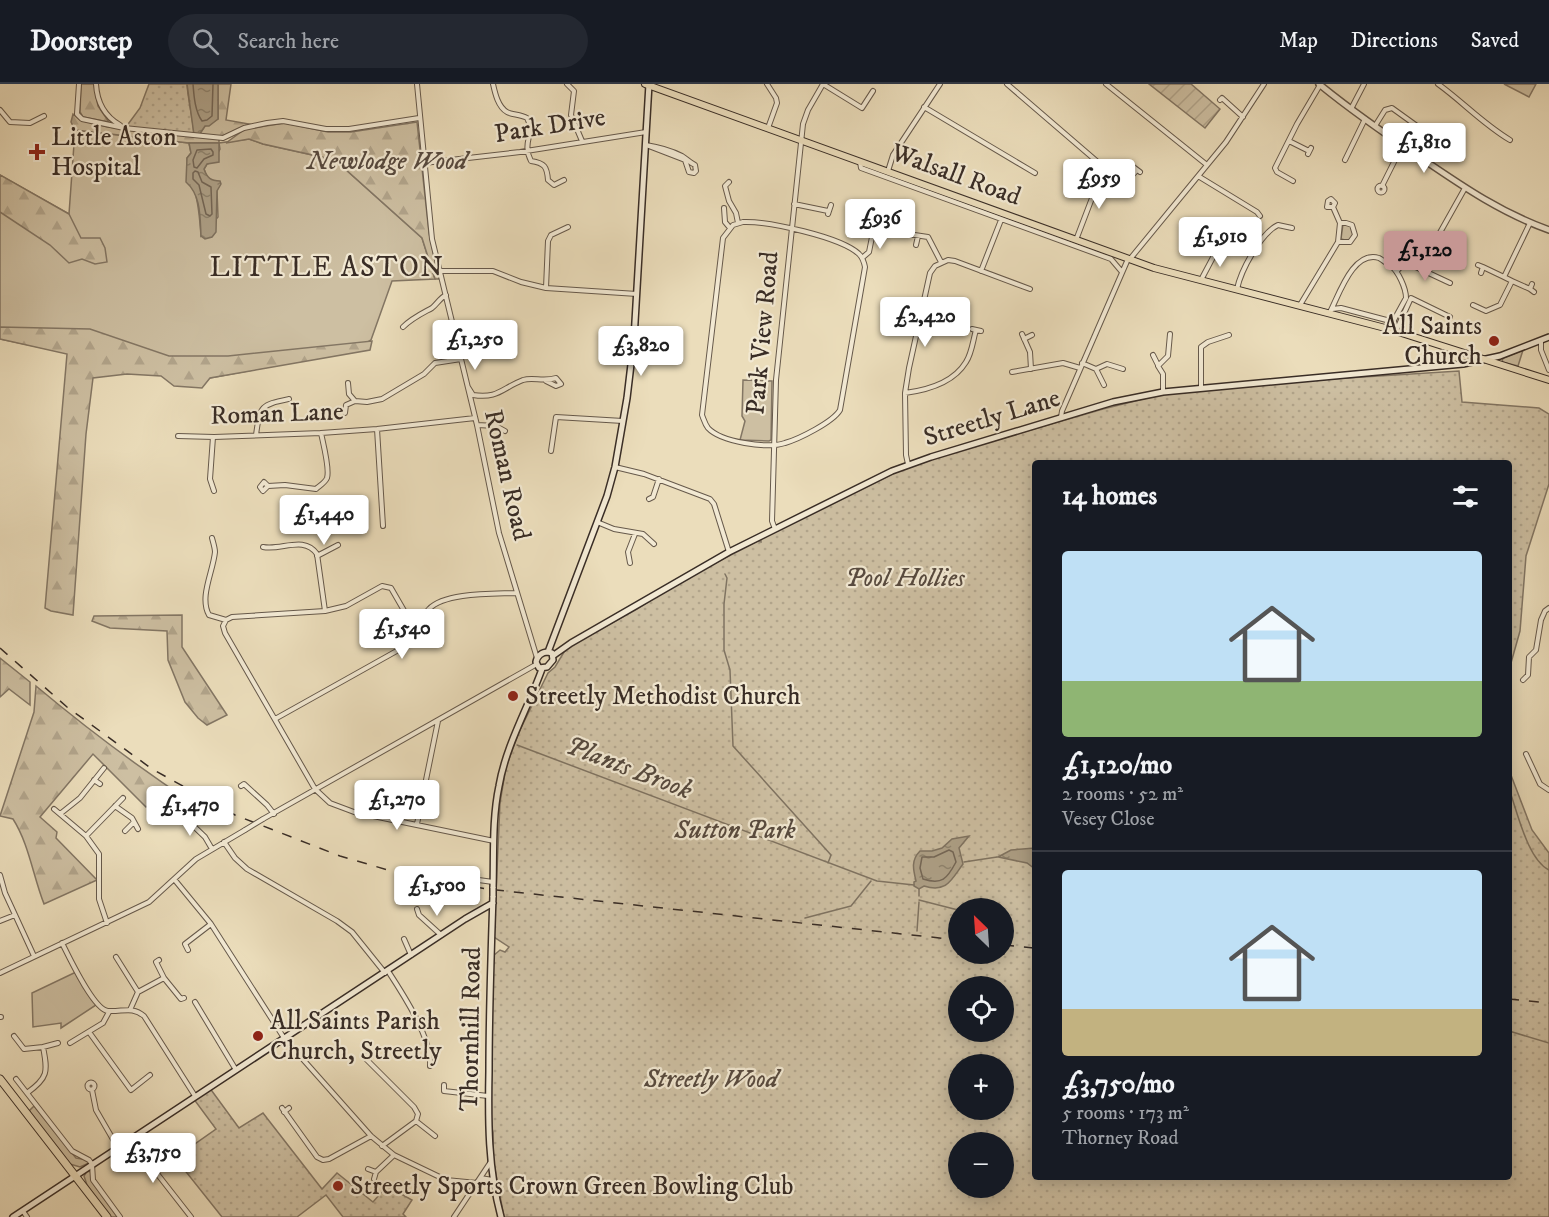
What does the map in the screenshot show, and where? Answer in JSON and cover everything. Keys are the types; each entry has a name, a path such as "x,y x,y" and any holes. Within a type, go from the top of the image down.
{"highway":[{"path":"0,1079 106,1217"}],"main road":[{"path":"1319,84 1351,110 1465,188 1499,209 1549,230"},
{"name":"Walsall Road","path":"648,85 1129,259 1300,305 1331,310 1474,359 1499,360 1549,380"},
{"path":"551,653 615,467 623,421 634,339 648,85"},
{"path":"1499,360 1549,337"},
{"name":"Streetly Lane","path":"537,661 541,654 551,653 729,552 908,464 1113,402 1163,392 1420,369 1474,359"},
{"name":"Thornhill Road","path":"501,1217 491,1162 488,1096 495,816 500,778 542,669 551,664 551,653"},
{"path":"537,661 542,669"},
{"path":"13,1217 493,900"}],"street":[{"path":"79,84 77,114 82,119 124,128 223,138 244,128 283,121 326,129 349,129 419,118"},
{"path":"96,84 99,104 111,120 124,128"},
{"name":"Roman Road","path":"417,84 432,239 477,425 499,533 537,661"},
{"path":"494,84 501,106 507,112 527,118 531,125 526,151 531,161 542,162 547,168 548,180 554,185 564,180"},
{"path":"567,84 574,91 571,115 582,141"},
{"path":"766,84 777,103 768,128"},
{"path":"823,84 862,108 873,91"},
{"name":"Park View Road","path":"775,529 772,521 776,380 794,204 805,117 823,84"},
{"path":"888,171 893,155 940,84"},
{"path":"1007,84 1100,164 1098,169 1116,178 1129,180 1138,171 1132,166"},
{"path":"1106,84 1207,165"},
{"path":"1062,417 1062,411 1082,363 1129,259 1207,165 1244,117 1264,84"},
{"path":"1293,181 1277,172 1275,168 1319,84"},
{"path":"1351,110 1364,84"},
{"path":"1438,84 1464,103 1493,130 1510,140"},
{"path":"1222,98 1244,117"},
{"path":"924,107 1035,173"},
{"path":"1375,126 1385,111 1392,108 1415,122"},
{"path":"0,110 10,122 30,123 44,116"},
{"path":"1345,160 1365,119"},
{"name":"Park Drive","path":"424,163 526,151 647,132"},
{"path":"1289,141 1309,151"},
{"path":"646,145 685,160 688,164"},
{"path":"1382,186 1402,146"},
{"name":"Walsall Road","path":"861,161 861,168 1111,259 1122,272"},
{"path":"1076,240 1104,171"},
{"path":"1198,176 1260,216"},
{"path":"725,184 738,223"},
{"path":"1433,245 1465,188"},
{"path":"794,204 828,213 831,205"},
{"path":"1300,305 1338,242 1340,223 1333,207"},
{"path":"724,208 725,222 729,228"},
{"path":"981,271 1001,220"},
{"path":"747,222 792,228 848,247 862,258 866,271 840,410 829,422 787,443 742,442 720,436 708,428 702,415 722,245 725,233 738,223 747,222"},
{"path":"1338,242 1350,242 1355,235 1352,225 1340,223"},
{"path":"1504,277 1530,223"},
{"path":"1237,289 1239,280 1266,233 1278,225 1292,228"},
{"path":"546,288 548,241 552,235 568,227"},
{"path":"862,258 869,252 874,227"},
{"path":"908,234 918,237 930,236 940,262"},
{"path":"1411,235 1455,256"},
{"path":"915,245 918,237"},
{"path":"1201,280 1219,246"},
{"path":"1331,310 1355,265 1360,261 1378,258 1397,272 1405,289 1406,298 1394,322 1393,330"},
{"path":"908,464 905,393 930,273 934,266 940,262 955,261 1030,289"},
{"path":"1397,272 1405,262 1450,283"},
{"path":"1481,268 1532,288"},
{"path":"440,271 493,272 546,288 637,294"},
{"path":"1473,305 1486,313 1500,305 1512,281"},
{"path":"403,319 404,325 434,307 439,299 446,295"},
{"path":"1393,330 1411,298 1450,317"},
{"path":"1331,310 1341,308 1394,322"},
{"path":"905,393 940,384 960,371 968,360 976,330"},
{"path":"1022,334 1030,352 1031,369"},
{"path":"1158,366 1168,356 1170,334"},
{"path":"1201,387 1201,347 1208,342 1229,335"},
{"path":"1024,339 1032,336"},
{"path":"1541,340 1541,350 1549,370"},
{"path":"1153,355 1163,374 1163,392"},
{"path":"348,384 349,394 355,400 367,402 382,399 424,374 435,363 461,359"},
{"path":"1015,373 1063,363 1080,368"},
{"path":"1082,363 1096,369 1104,385"},
{"path":"1096,369 1107,364 1123,369"},
{"path":"466,384 473,395 488,397 524,380 546,381"},
{"path":"256,435 261,410 266,404 289,399"},
{"path":"345,413 346,405 355,400"},
{"path":"551,451 556,417 623,421"},
{"name":"Roman Lane","path":"178,436 321,433 475,418"},
{"path":"477,425 496,426 505,431"},
{"name":"Roman Lane","path":"377,429 382,526"},
{"path":"268,486 285,485 316,489 324,482 327,478 327,470 321,433"},
{"path":"213,437 210,479 214,491"},
{"path":"615,467 659,479 710,499 714,504 729,552"},
{"path":"649,499 654,497 659,479"},
{"path":"597,522 614,529 642,534 653,541"},
{"path":"630,563 628,556 635,534"},
{"path":"212,538 215,551 208,586 206,612 226,620"},
{"path":"263,547 274,548 304,544 312,548 317,556 325,610"},
{"path":"317,556 338,545"},
{"path":"628,556 634,555"},
{"path":"419,624 406,614 391,588 382,586 346,606 325,610 232,617 226,620 223,626 315,789 330,803 354,812 495,841"},
{"path":"275,719 402,648 408,643 430,608 454,596 517,593"},
{"path":"1523,680 1529,672 1529,657 1538,646 1541,620 1549,608"},
{"path":"0,973 149,902 196,859 212,849 438,721 537,661"},
{"path":"417,824 438,721"},
{"path":"1526,757 1540,784 1549,790"},
{"path":"60,814 80,798 104,768"},
{"path":"94,780 100,784"},
{"path":"241,786 244,784 274,814"},
{"path":"86,836 123,798"},
{"path":"115,806 134,822 138,829"},
{"path":"54,809 86,836 99,854 99,899 107,922"},
{"path":"182,814 191,826 205,837 212,849"},
{"path":"125,831 134,822"},
{"path":"224,842 235,858 247,869 352,932 386,972 413,1010 428,1062"},
{"path":"435,874 493,885"},
{"path":"0,875 2,887 34,956"},
{"path":"174,879 211,924 284,1038 371,1136 394,1155 446,1180 477,1183"},
{"path":"417,909 422,918 441,935"},
{"path":"0,921 15,915"},
{"path":"188,950 185,944 211,924"},
{"path":"404,939 411,956"},
{"path":"62,943 98,1006 109,1012 138,1011 144,1016 195,1096"},
{"path":"116,957 138,992"},
{"path":"156,962 164,978 181,1000"},
{"path":"130,1010 138,992 164,978"},
{"path":"197,1004 236,1070"},
{"path":"72,1043 103,1023 109,1012"},
{"path":"89,1032 131,1090"},
{"path":"14,1036 24,1049 58,1043"},
{"path":"27,1093 42,1083 46,1073 43,1047"},
{"path":"364,1057 418,1113 416,1121 382,1146"},
{"path":"126,1094 147,1076"},
{"path":"16,1079 72,1151 89,1160 92,1164 93,1180 120,1217"},
{"path":"444,1085 444,1091 488,1096"},
{"path":"92,1090 96,1110 118,1148"},
{"path":"24,1111 35,1103"},
{"path":"289,1108 283,1110 317,1158 329,1159 371,1136"},
{"path":"416,1121 435,1136"},
{"path":"130,1139 191,1217"},
{"path":"374,1179 376,1172 394,1155"},
{"path":"454,1217 491,1162"},
{"path":"368,1169 376,1172"},
{"path":"480,1178 493,1180"},
{"path":"23,1211 27,1217"}],"green space":[{"path":"81,84 94,84 98,106 109,122 83,117 80,112"},
{"path":"149,84 187,84 194,135 126,127 140,108"},
{"name":"Newlodge Wood","path":"218,84 231,84 226,120 249,124 223,136 199,135 205,126 218,119"},
{"path":"1149,84 1191,84 1220,109 1205,128"},
{"path":"1504,84 1536,84 1529,97"},
{"path":"73,114 80,120 108,127 219,139 219,143 189,143 75,130 71,122"},
{"name":"Newlodge Wood","path":"417,122 429,233 439,279 435,279 422,238 335,160 249,139 226,143 245,129 285,123 328,132 351,132"},
{"path":"75,130 189,143 191,153 187,162 197,203 201,236 218,217 217,191 204,169 207,164 213,162 220,149 219,143 249,139 335,160 422,238 435,279 392,281 371,340 354,351 210,378 0,339 0,175 69,214"},
{"path":"0,175 69,214 81,238 100,238 105,248 107,262 95,264 82,259 69,263 50,245 0,212"},
{"path":"1343,224 1352,226 1354,235 1349,241 1341,239"},
{"path":"0,327 90,329 169,356 228,356 372,341 370,350 210,378 202,388 174,386 161,376 127,374 93,378 86,434 73,615 45,608 67,354 0,339"},
{"path":"1523,350 1518,366 1502,362 1503,358"},
{"name":"Sutton Park","path":"1459,371 1462,402 1539,408 1549,414 1549,484 1526,556 1520,631 1512,659 1512,460 1032,460 1032,1180 1512,1180 1512,778 1532,830 1549,853 1549,1217 504,1217 493,1159 493,1132 490,1121 493,956 500,950 505,952 509,947 494,937 500,803 506,767 519,732 548,673 572,645 637,609 680,581 894,473 931,459 1163,394 1283,382"},
{"path":"743,380 772,381 771,440 769,441 740,440 745,421 742,416"},
{"path":"182,615 182,647 227,715 207,725 185,702 168,660 167,631 110,628 92,621 94,616"},
{"path":"0,658 30,682 30,705 9,689 0,697"},
{"path":"36,686 112,746 191,802 180,812 166,801 159,808 154,801 146,807 93,754 40,817 57,832 56,838 97,880 44,904 27,849 13,819 0,816 34,712"},
{"path":"76,972 96,1005 61,1028 61,1023 33,1027 32,993"},
{"path":"209,1087 239,1128 263,1113 322,1189 337,1173 373,1202 387,1186 412,1200 403,1214 406,1217 343,1217 326,1195 297,1217 222,1217 175,1158 216,1129 193,1098"},
{"path":"34,1106 76,1158 88,1160 89,1163 80,1167 70,1164 29,1113"},
{"path":"87,1171 91,1172 92,1182 118,1217 110,1217 87,1185 84,1176"}],"water":[{"path":"187,84 218,84 218,119 209,126 205,126 199,135 194,135"},
{"path":"189,143 219,143 219,162 207,164 204,169 206,175 220,181 221,184 217,191 216,232 212,237 205,239 201,236 200,214 195,193 186,182 187,158 191,153"},
{"path":"969,836 959,848 963,864 948,884 938,888 924,886 919,889 914,886 916,881 914,861 920,851 942,848 952,839"},
{"path":"1032,848 1032,867 1027,863 998,857 1011,850"}],"waterway":[{"path":"725,574 727,578 724,604 724,650 730,670 733,746 831,855 828,863"},
{"name":"Plants Brook","path":"517,745 877,881 914,885"},
{"path":"1512,799 1529,845 1541,864 1549,870"},
{"name":"Plants Brook","path":"964,862 997,857"},
{"path":"805,918 851,906 871,881"},
{"path":"919,889 919,896"},
{"path":"919,900 948,907"},
{"path":"917,931 919,902"},
{"name":"Plants Brook","path":"1512,1032 1549,1043"}],"railway":[{"path":"0,648 67,707 152,769 235,815 340,856 405,875 487,889 948,939"},
{"path":"1014,946 1032,948"},
{"path":"1512,999 1549,1003"}],"place":[{"name":"Little Aston Hospital","path":"37,152"},
{"name":"All Saints Church","path":"1494,341"},
{"name":"Streetly Methodist Church","path":"513,696"},
{"name":"All Saints Parish Church, Streetly","path":"258,1036"},
{"name":"Streetly Sports Crown Green Bowling Club","path":"338,1186"}],"district":[{"name":"LITTLE ASTON","path":"327,267"}],"park label":[{"name":"Pool Hollies","path":"905,578"},
{"name":"Streetly Wood","path":"711,1079"}]}
